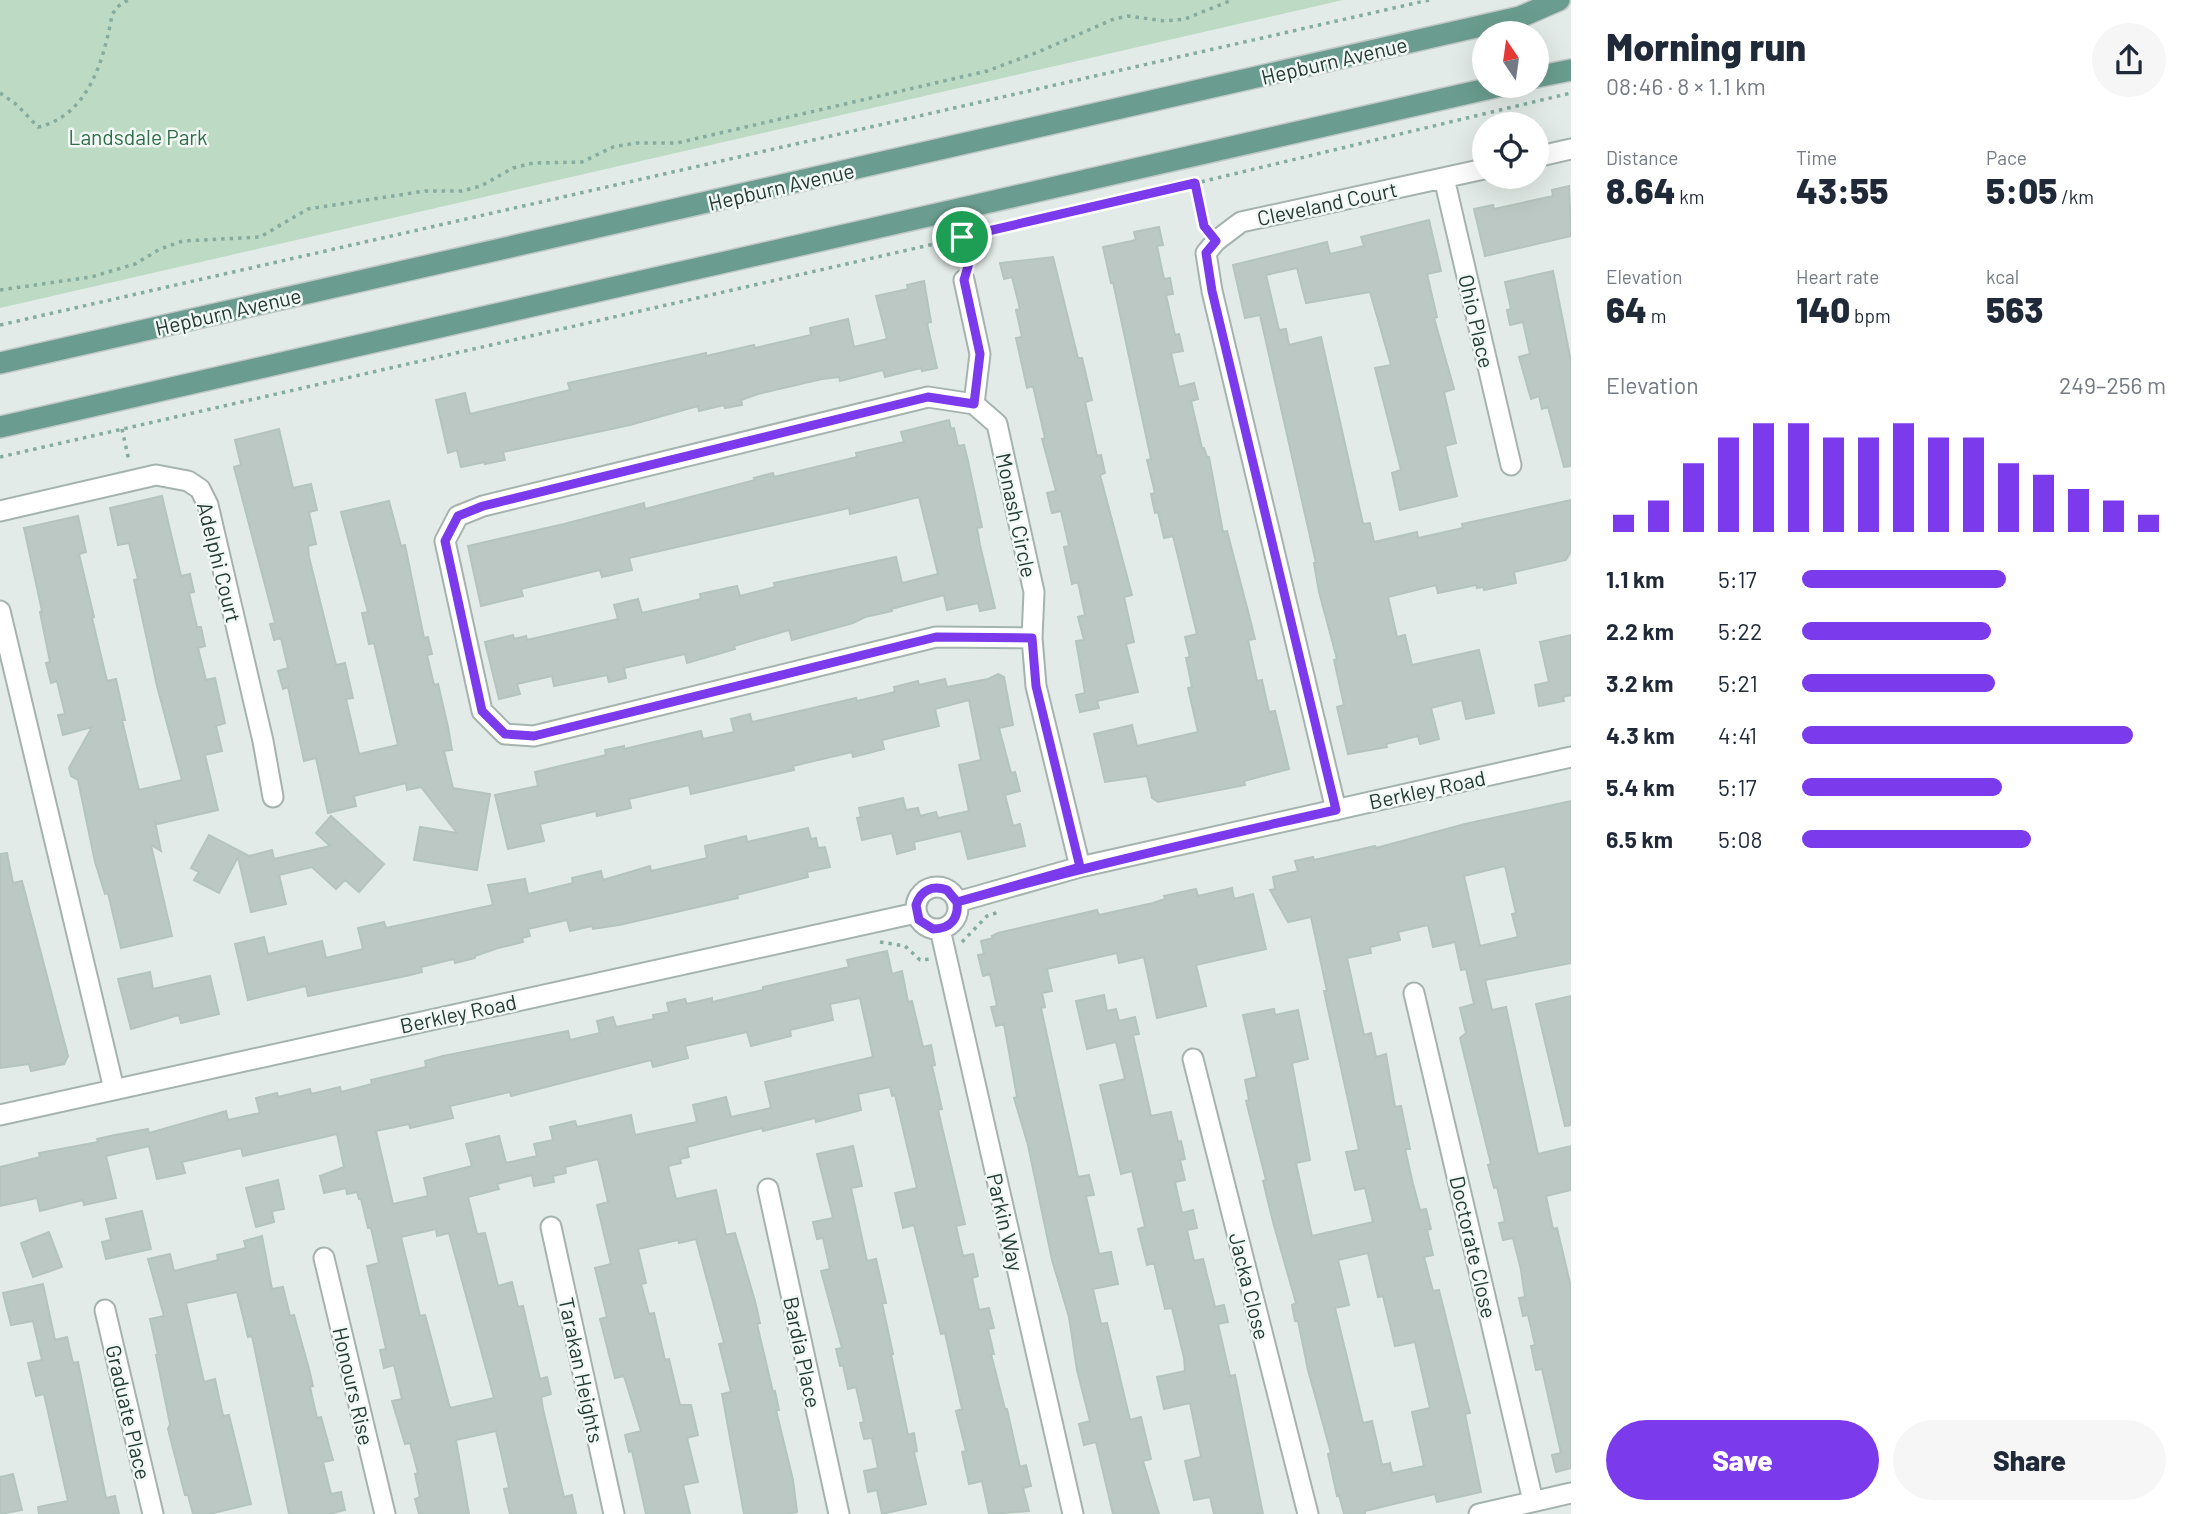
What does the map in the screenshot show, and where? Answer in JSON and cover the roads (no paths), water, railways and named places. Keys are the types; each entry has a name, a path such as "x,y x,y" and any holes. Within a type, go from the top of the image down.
{"main road":[{"name":"Hepburn Avenue","path":"0,363 1507,20 1559,0"},
{"path":"1549,75 1571,70"},
{"path":"0,427 1472,92"}],"street":[{"path":"1549,154 1571,149"},
{"name":"Cleveland Court","path":"1336,810 1212,291 1206,253 1216,241 1241,222 1472,172"},
{"name":"Ohio Place","path":"1444,178 1511,465"},
{"path":"964,280 980,354 974,404 928,397 483,506 458,516 445,541 482,711 505,734 534,736 936,637 1032,638"},
{"name":"Monash Circle","path":"974,404 997,424 1034,592 1032,638 1036,686 1080,867"},
{"name":"Adelphi Court","path":"0,511 156,475 188,481 200,489 208,505 263,741 273,797"},
{"path":"0,611 114,1089"},
{"name":"Berkley Road","path":"957,902 1080,867 1571,757"},
{"path":"931,888 947,890 957,902 955,919 940,929 925,926 916,913 919,897 931,888"},
{"name":"Berkley Road","path":"0,1115 916,913"},
{"name":"Parkin Way","path":"940,929 1073,1514"},
{"name":"Doctorate Close","path":"1414,993 1533,1501"},
{"name":"Jacka Close","path":"1193,1059 1308,1514"},
{"name":"Bardia Place","path":"768,1189 839,1514"},
{"name":"Tarakan Heights","path":"551,1227 614,1514"},
{"name":"Honours Rise","path":"324,1258 385,1514"},
{"name":"Graduate Place","path":"105,1310 153,1514"},
{"path":"1479,1514 1571,1493"}],"park label":[{"name":"Landsdale Park","path":"138,136"}]}
